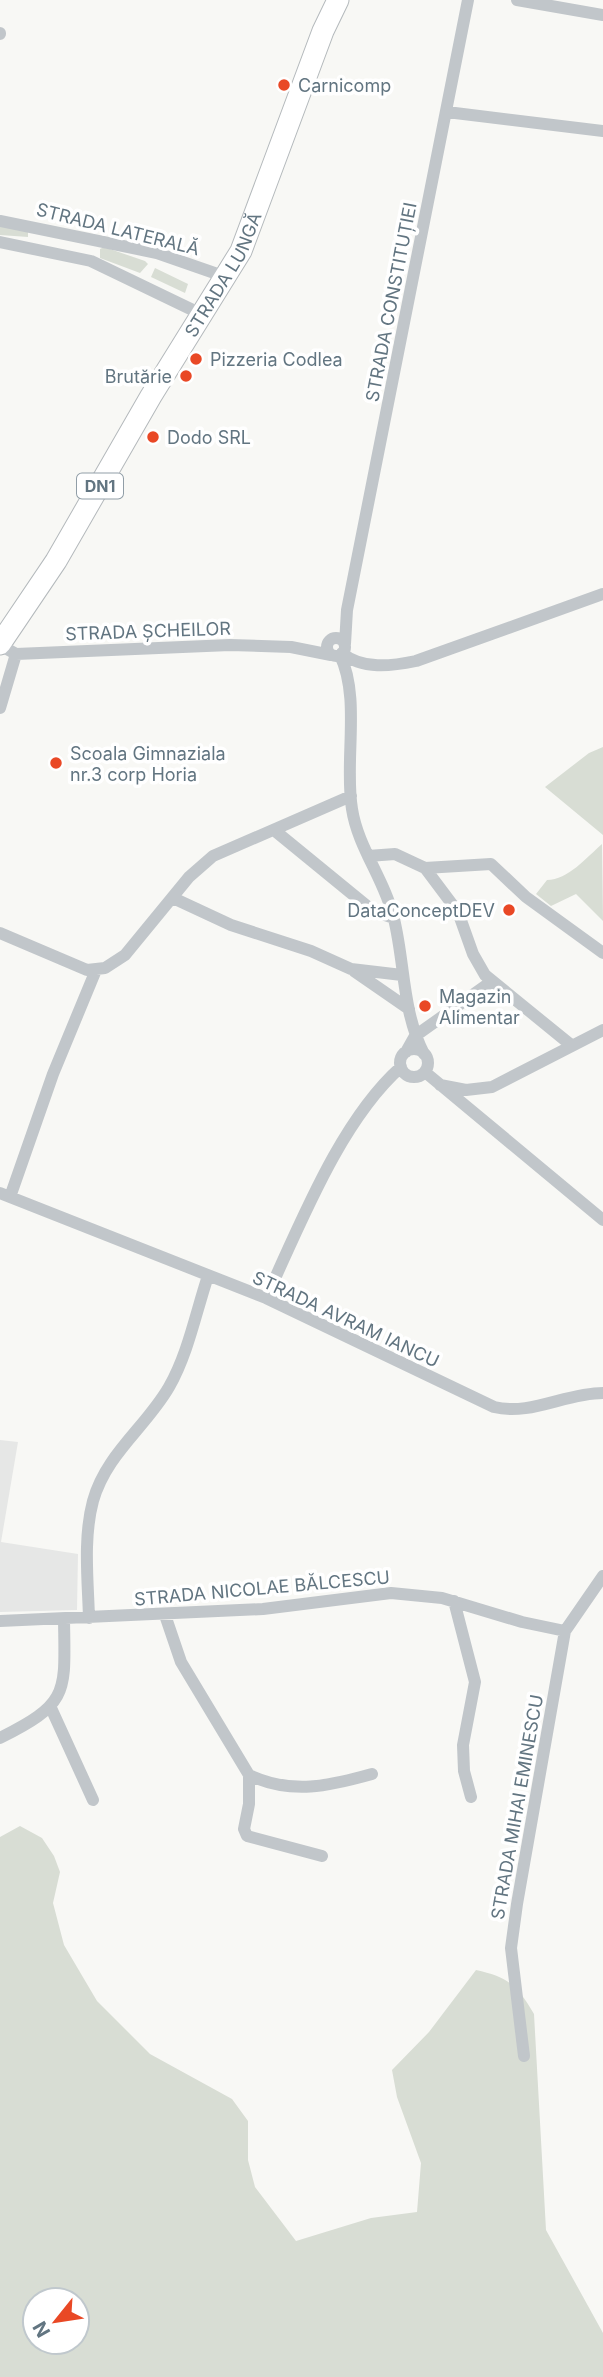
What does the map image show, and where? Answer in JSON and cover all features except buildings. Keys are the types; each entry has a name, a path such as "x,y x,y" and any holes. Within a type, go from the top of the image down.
{"highway":[{"name":"STRADA LUNGĂ","path":"323,31 330,0"},
{"name":"STRADA LUNGĂ","path":"5,647 252,228 323,31 338,0"}],"street":[{"name":"STRADA CONSTITUȚIEI","path":"424,1054 415,1035 409,1009 394,918 354,822 348,679 337,647 347,610 468,0"},
{"path":"517,0 603,15"},
{"path":"447,112 603,131"},
{"name":"STRADA LATERALĂ","path":"0,221 40,227 172,257 226,276"},
{"path":"36,249 40,227"},
{"path":"91,261 98,240"},
{"path":"0,242 91,261 201,314"},
{"path":"337,647 361,663 392,665 416,661 603,594"},
{"path":"2,701 5,647"},
{"name":"STRADA ȘCHEILOR","path":"5,647 337,647"},
{"path":"0,933 76,966 96,971 121,960 195,870 213,856 351,796"},
{"path":"274,830 373,911 394,918"},
{"path":"368,856 395,854 425,868 458,912 473,954 491,982 571,1045"},
{"path":"425,868 491,864 526,897 603,953"},
{"path":"173,898 220,921 311,951 351,969 409,1009"},
{"path":"351,969 402,975"},
{"path":"5,1195 96,971"},
{"path":"406,1052 417,1050 424,1054 428,1064 425,1072 413,1077 401,1068 401,1059 415,1035 491,982"},
{"path":"440,1085 466,1090 492,1087 603,1030"},
{"path":"266,1298 346,1136 374,1095 401,1068"},
{"path":"425,1072 603,1220"},
{"name":"STRADA AVRAM IANCU","path":"5,1195 266,1298 494,1407 513,1410 580,1395 603,1393"},
{"path":"89,1618 88,1524 93,1502 107,1468 173,1380 208,1276"},
{"name":"STRADA MIHAI EMINESCU","path":"524,2056 511,1948 565,1630 603,1576"},
{"name":"STRADA NICOLAE BĂLCESCU","path":"0,1621 263,1609 372,1594 414,1595 454,1601 522,1622 565,1630"},
{"path":"454,1601 475,1682 463,1745 464,1771 471,1797"},
{"path":"165,1615 181,1662 249,1776 250,1804 244,1829 247,1836 323,1856"},
{"path":"0,1738 51,1708 62,1691 65,1678 64,1619"},
{"path":"51,1708 93,1800"},
{"path":"249,1776 264,1782 311,1789 372,1774"}],"shaded area":[{"path":"0,226 28,231 28,237 0,235"},
{"path":"104,247 148,264 140,273 100,258 100,249"},
{"path":"155,268 188,284 185,293 151,277"},
{"path":"603,747 603,835 545,787 589,753"},
{"path":"602,844 603,921 576,894 551,906 536,894 547,880 570,872"},
{"path":"0,1440 18,1442 1,1542 78,1554 77,1610 0,1612"},
{"path":"20,1826 42,1838 54,1856 60,1872 53,1903 64,1945 97,2001 150,2054 232,2099 248,2121 248,2160 255,2187 296,2241 371,2218 417,2212 421,2163 397,2097 392,2070 429,2032 476,1970 504,1979 517,1989 534,2014 546,2230 603,2333 603,2377 0,2377 0,1837"}],"place":[{"name":"Carnicomp","path":"284,85"},
{"name":"Pizzeria Codlea","path":"196,359"},
{"name":"Brutărie","path":"186,376"},
{"name":"Dodo SRL","path":"153,437"},
{"name":"Scoala Gimnaziala nr.3 corp Horia","path":"56,763"},
{"name":"DataConceptDEV","path":"509,910"},
{"name":"Magazin Alimentar","path":"425,1006"}]}
